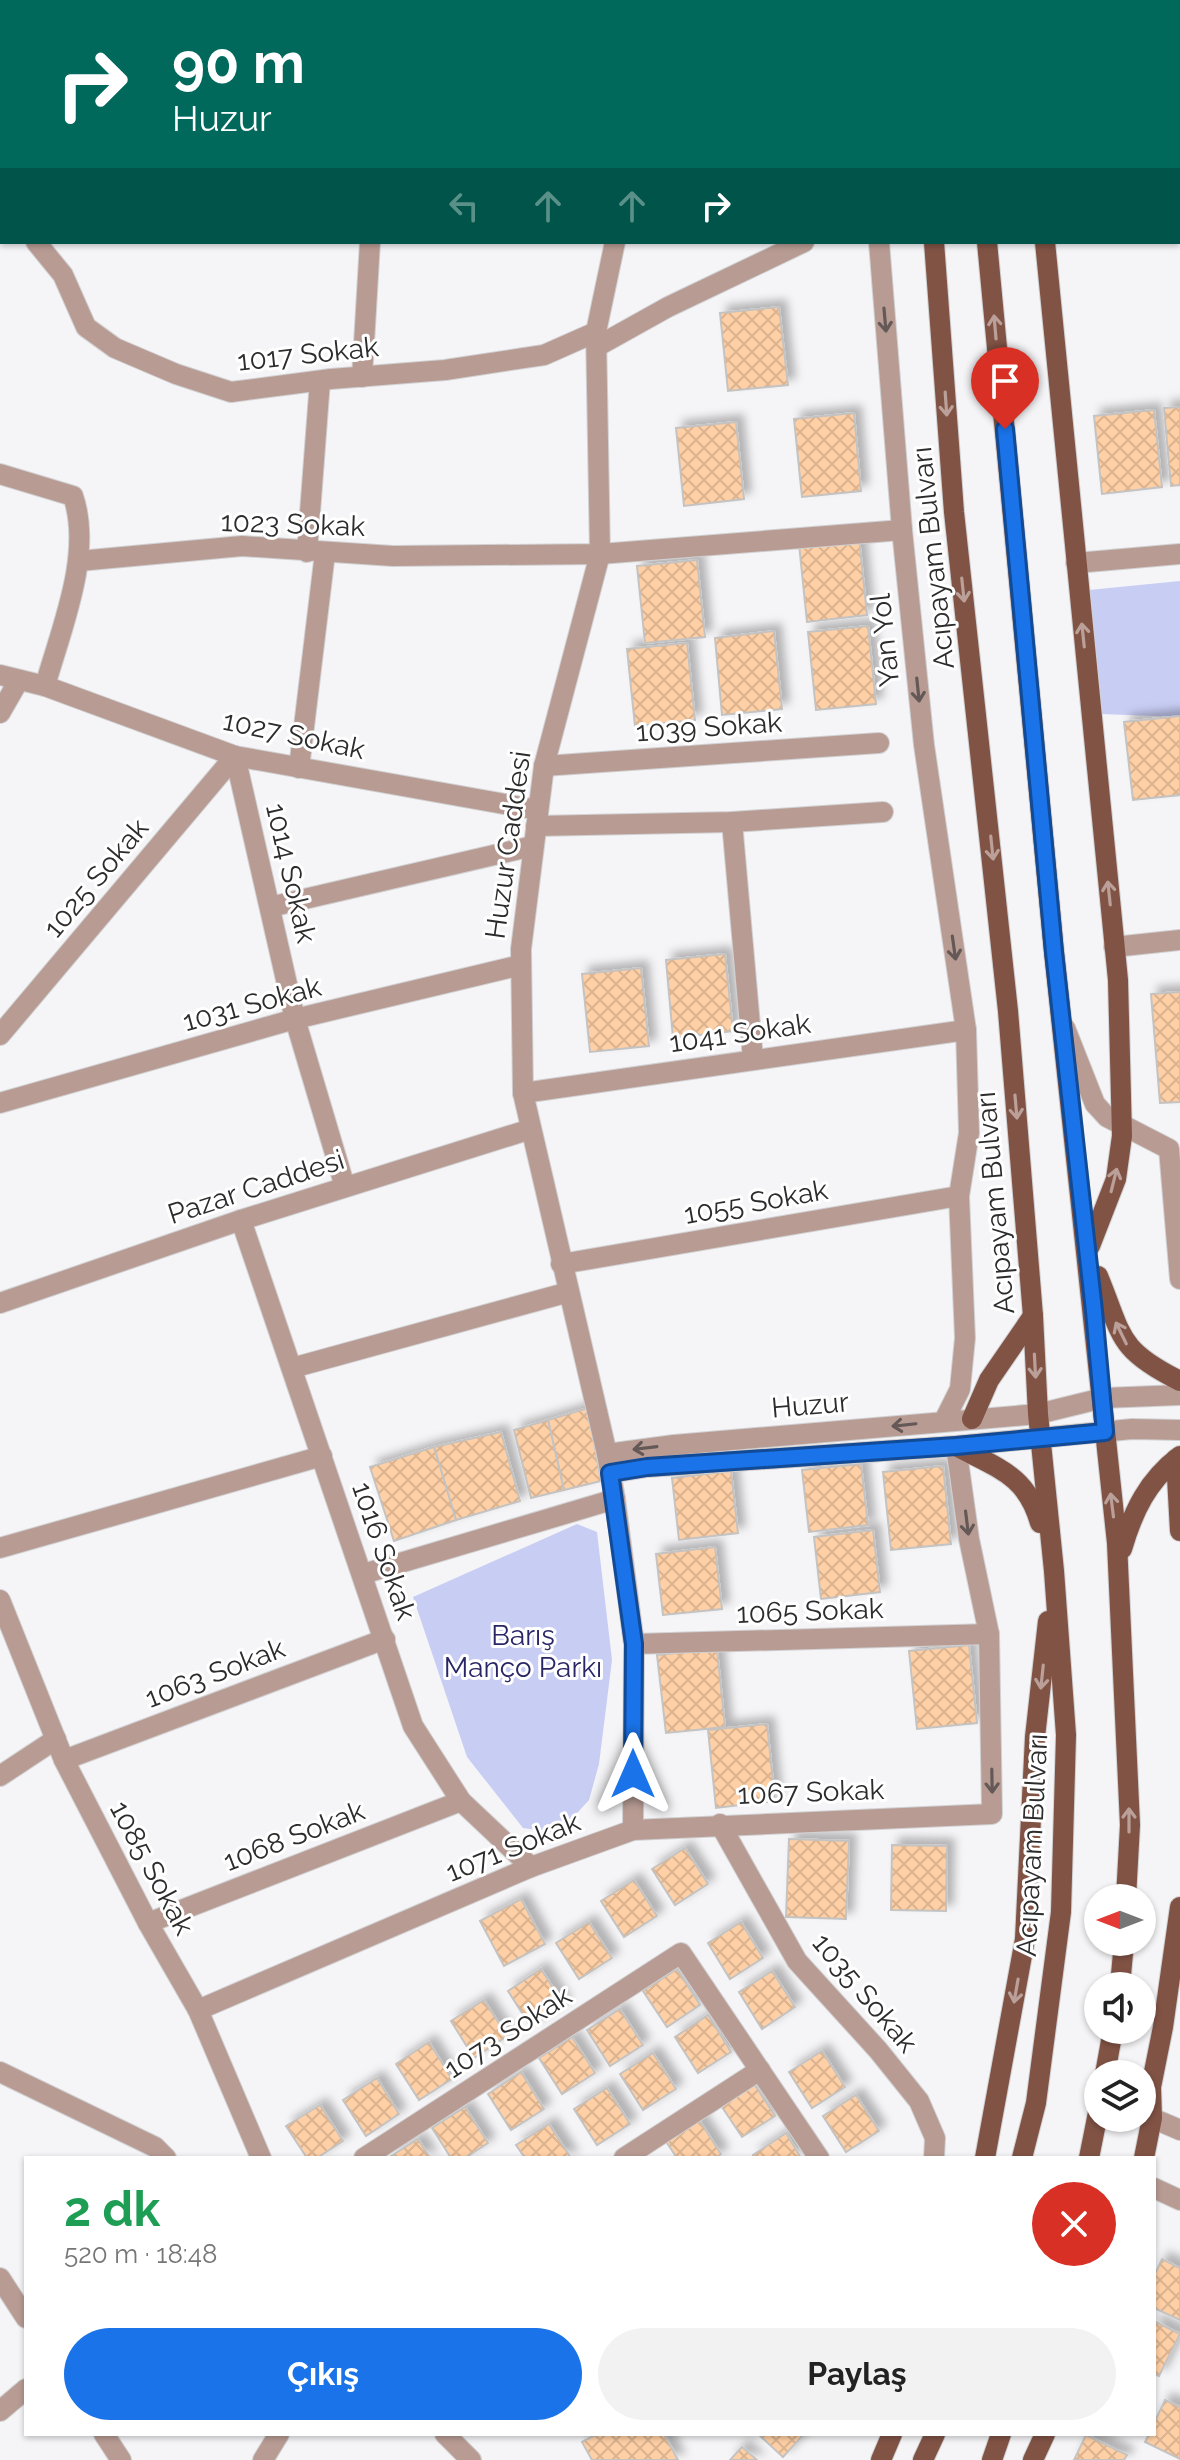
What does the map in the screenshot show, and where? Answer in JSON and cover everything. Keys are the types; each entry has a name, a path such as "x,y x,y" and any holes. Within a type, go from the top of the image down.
{"main road":[{"name":"Acıpayam Bulvarı","path":"934,244 954,512 1008,1011 1066,1735 1061,1912 1036,2103 1023,2156"},
{"path":"987,244 1118,1564 1130,1825 1127,1884"},
{"path":"1045,244 1118,980 1122,1125 1116,1179 1088,1253 1126,1345 1148,1363 1180,1381"},
{"path":"972,1419 989,1380 1033,1316"},
{"path":"956,1446 1024,1487 1034,1502 1054,1571 1035,1737 1025,1939 985,2156"},
{"path":"1118,1564 1131,1520 1143,1494 1178,1458"},
{"path":"1178,1458 1180,1531"},
{"path":"1156,2062 1176,1962 1180,1907"},
{"path":"1089,2156 1094,2132"},
{"path":"1144,2156 1149,2132"},
{"path":"881,2460 891,2436"},
{"path":"923,2460 934,2436"},
{"path":"992,2460 1000,2436"},
{"path":"1033,2460 1044,2436"}],"street":[{"name":"1017 Sokak","path":"38,244 63,275 86,327 115,348 176,374 231,392 445,370 544,355 597,339 800,244"},
{"path":"362,377 370,244"},
{"name":"Huzur Caddesi","path":"608,1463 523,1093 521,965 544,766 600,554 597,339 615,244"},
{"name":"Yan Yol","path":"879,244 902,530 924,745 966,1030 969,1133 959,1196 965,1338 960,1389 944,1421"},
{"path":"299,768 316,552 320,381"},
{"path":"0,474 73,496 79,513 79,561 45,686"},
{"name":"1023 Sokak","path":"79,561 242,546 393,556 600,554 902,530"},
{"path":"1076,563 1180,554"},
{"path":"0,713 10,678"},
{"name":"1027 Sokak","path":"10,678 45,686 235,756 299,768 536,827"},
{"name":"1039 Sokak","path":"544,766 879,743"},
{"name":"1014 Sokak","path":"235,756 295,1019 345,1187"},
{"name":"1025 Sokak","path":"0,1035 235,756"},
{"path":"270,907 536,827 732,822 883,812"},
{"path":"732,822 753,1059"},
{"path":"1114,947 1180,940"},
{"name":"1031 Sokak","path":"0,1103 295,1019 521,965"},
{"path":"1062,1018 1095,1104 1107,1117 1169,1149 1180,1279"},
{"name":"1041 Sokak","path":"523,1093 966,1030"},
{"name":"Pazar Caddesi","path":"0,1303 241,1220 531,1129"},
{"name":"1055 Sokak","path":"561,1264 959,1196"},
{"name":"1016 Sokak","path":"241,1220 413,1726 461,1801 531,1867"},
{"path":"292,1368 569,1292"},
{"name":"Huzur","path":"608,1463 674,1445 1038,1414 1103,1398 1180,1395"},
{"name":"Huzur","path":"608,1463 710,1462 956,1446 1132,1429 1180,1430"},
{"path":"956,1446 969,1539 989,1634"},
{"path":"0,1548 322,1456"},
{"path":"608,1463 634,1644 633,1830"},
{"path":"363,1574 615,1499"},
{"name":"1085 Sokak","path":"0,1600 64,1760 148,1923 198,2010 260,2156"},
{"name":"1065 Sokak","path":"634,1644 989,1634"},
{"name":"1067 Sokak","path":"633,1830 992,1814 989,1634"},
{"name":"1063 Sokak","path":"64,1760 385,1639"},
{"path":"0,1776 56,1739"},
{"name":"1068 Sokak","path":"148,1923 461,1801"},
{"name":"1035 Sokak","path":"720,1824 797,1961 878,2050 919,2101 935,2138 934,2156"},
{"name":"1071 Sokak","path":"198,2010 531,1867 633,1830"},
{"name":"1073 Sokak","path":"367,2156 681,1953 760,2070"},
{"path":"627,2156 760,2070 818,2156"},
{"path":"0,2072 155,2147 164,2156"},
{"path":"1156,2120 1180,2130"},
{"path":"1156,2189 1180,2200"},
{"path":"0,2278 24,2315"},
{"path":"0,2411 24,2391"},
{"path":"105,2436 121,2460"},
{"path":"263,2460 278,2436"},
{"path":"450,2436 471,2460"}],"green space":[{"path":"1180,581 1180,717 1101,714 1089,590"},
{"name":"Barış Manço Parkı","path":"577,1524 597,1532 612,1660 599,1764 589,1800 559,1833 523,1828 467,1757 413,1597"}],"building":[{"path":"779,307 788,385 728,391 720,313"},
{"path":"1180,407 1180,485 1171,486 1164,408"},
{"path":"1154,410 1162,487 1102,494 1094,416"},
{"path":"854,413 861,491 802,497 794,419"},
{"path":"736,422 744,499 684,506 676,428"},
{"path":"859,538 867,615 807,622 799,544"},
{"path":"697,560 705,637 645,643 637,566"},
{"path":"868,626 876,704 816,710 808,632"},
{"path":"774,631 782,709 722,715 715,638"},
{"path":"687,643 695,720 635,726 627,649"},
{"path":"1180,716 1180,795 1133,800 1124,722"},
{"path":"725,954 733,1031 673,1038 666,960"},
{"path":"641,968 649,1046 590,1052 582,974"},
{"path":"1180,992 1180,1102 1160,1103 1151,994"},
{"path":"588,1408 601,1481 564,1490 548,1420"},
{"path":"548,1420 564,1490 531,1498 514,1430"},
{"path":"501,1432 520,1501 456,1520 434,1447"},
{"path":"434,1447 456,1520 394,1541 370,1467"},
{"path":"861,1464 868,1525 809,1532 802,1470"},
{"path":"943,1466 951,1544 891,1550 883,1472"},
{"path":"731,1471 738,1533 679,1540 672,1478"},
{"path":"873,1530 880,1592 821,1599 814,1537"},
{"path":"715,1547 722,1609 663,1615 656,1554"},
{"path":"969,1645 977,1723 917,1729 909,1651"},
{"path":"717,1649 725,1727 666,1733 657,1655"},
{"path":"767,1724 775,1801 716,1808 708,1730"},
{"path":"789,1839 849,1841 846,1919 786,1917"},
{"path":"892,1845 947,1846 946,1911 891,1910"},
{"path":"685,1848 708,1884 675,1905 652,1869"},
{"path":"634,1880 657,1916 624,1937 601,1901"},
{"path":"521,1899 545,1944 504,1966 480,1921"},
{"path":"589,1922 612,1958 579,1979 556,1943"},
{"path":"741,1922 763,1958 730,1979 708,1943"},
{"path":"541,1969 564,2005 531,2027 508,1991"},
{"path":"677,1969 700,2005 667,2027 643,1991"},
{"path":"772,1971 795,2007 762,2029 739,1992"},
{"path":"484,2000 507,2036 474,2058 451,2021"},
{"path":"620,2009 643,2045 610,2066 587,2030"},
{"path":"708,2015 731,2052 698,2073 675,2037"},
{"path":"572,2037 595,2073 562,2094 539,2058"},
{"path":"429,2042 452,2079 419,2100 396,2064"},
{"path":"822,2051 845,2087 812,2108 789,2072"},
{"path":"653,2053 676,2089 643,2110 620,2074"},
{"path":"521,2072 544,2109 511,2130 488,2094"},
{"path":"377,2078 399,2114 366,2136 343,2100"},
{"path":"751,2079 775,2116 742,2137 718,2101"},
{"path":"607,2088 630,2124 597,2145 574,2109"},
{"path":"856,2095 879,2131 846,2152 823,2116"},
{"path":"320,2105 343,2141 320,2156 306,2156 286,2126"},
{"path":"465,2107 488,2143 468,2156 450,2156 432,2128"},
{"path":"698,2118 721,2154 676,2156 665,2140"},
{"path":"549,2124 570,2156 524,2156 516,2145"},
{"path":"786,2133 800,2156 754,2156"},
{"path":"418,2139 429,2156 391,2156"},
{"path":"1162,2259 1180,2268 1180,2320 1156,2309 1156,2272"},
{"path":"1156,2322 1180,2334 1159,2376 1156,2375"},
{"path":"1165,2400 1180,2407 1180,2459 1145,2442 1148,2436 1156,2436 1156,2419"},
{"path":"593,2436 665,2436 678,2460 592,2460 582,2442"},
{"path":"760,2436 802,2436 783,2457"},
{"path":"1086,2436 1127,2455 1124,2460 1074,2460"},
{"path":"742,2447 757,2460 730,2460"}],"route":[{"path":"633,1774 634,1644 610,1473 647,1467 956,1446 1105,1432 1054,952 1005,429"}]}
